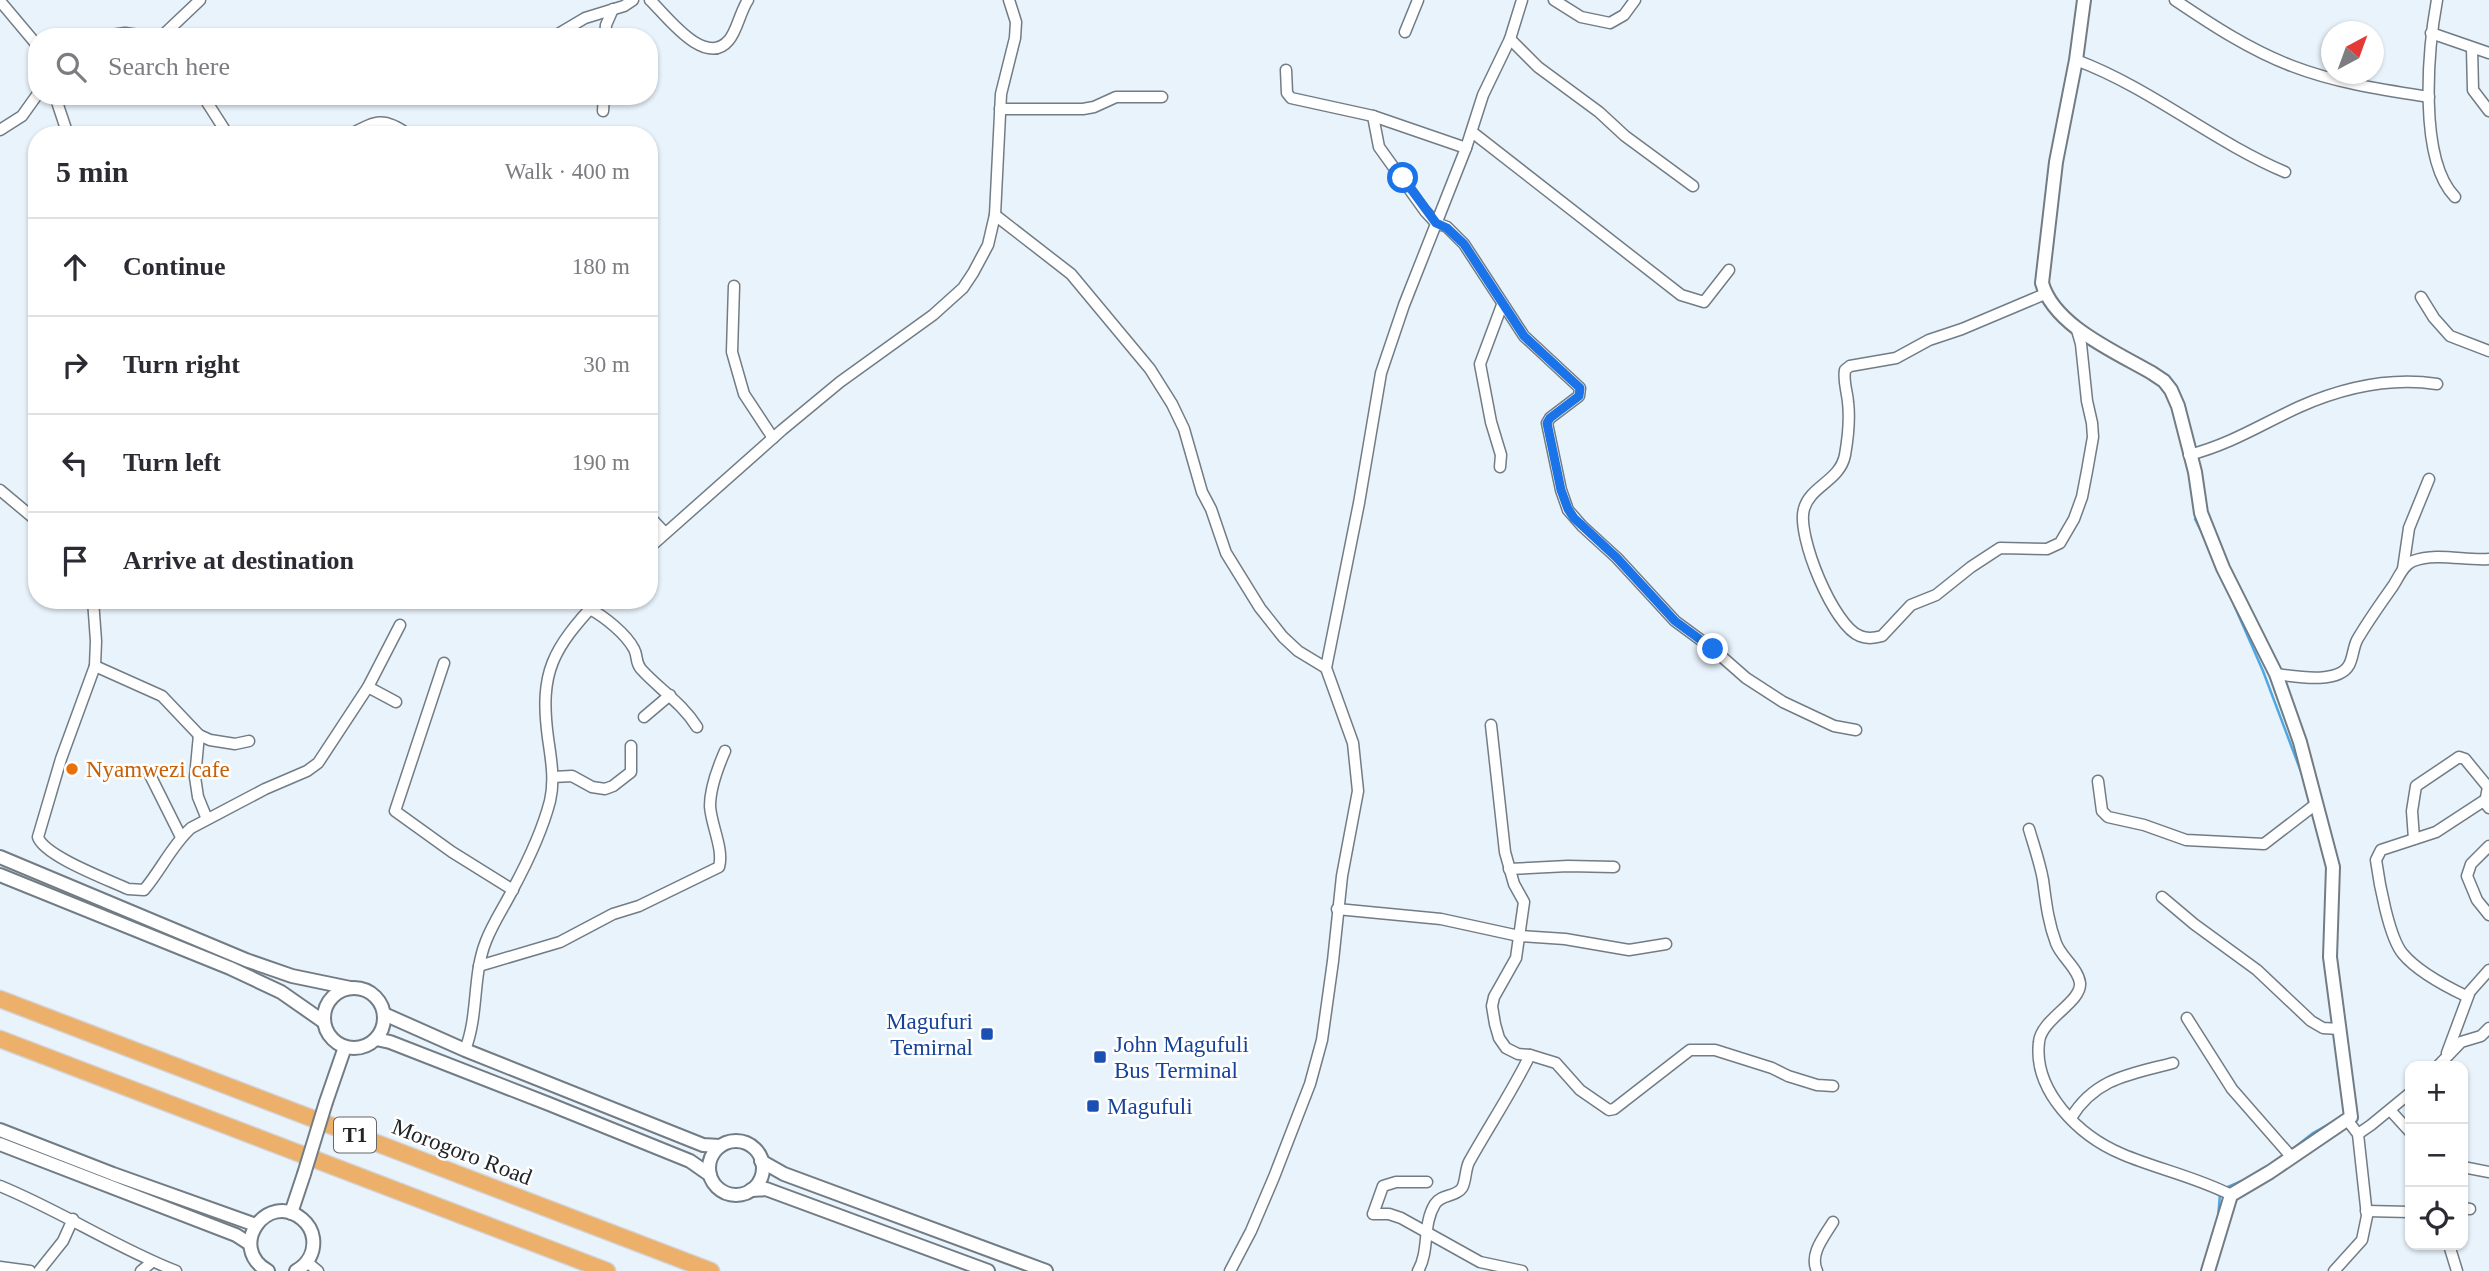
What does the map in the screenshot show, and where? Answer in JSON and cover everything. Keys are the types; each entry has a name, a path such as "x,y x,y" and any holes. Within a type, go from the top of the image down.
{"highway":[{"name":"Morogoro Road","path":"0,999 711,1271"},
{"name":"T1","path":"0,1039 607,1271"}],"street":[{"path":"170,28 200,0"},
{"path":"568,28 585,18 633,0"},
{"path":"650,0 687,37 711,49 720,47 731,38 748,0"},
{"path":"658,540 840,382 933,316 963,288 988,245 995,215 1001,94 1015,38 1016,22 1009,0"},
{"path":"1405,32 1418,0"},
{"path":"1230,1271 1256,1220 1310,1084 1322,1040 1337,909 1356,811 1358,776 1353,743 1326,668 1359,503 1381,373 1404,305 1472,132 1483,95 1510,39 1522,0"},
{"path":"1554,0 1581,17 1610,23 1623,15 1635,0"},
{"path":"2084,0 2076,60 2056,162 2042,283 2045,294 2077,330 2164,381 2171,390 2178,406 2195,472 2201,513 2214,546 2276,674 2300,742 2333,867 2330,957 2351,1115 2348,1121 2231,1195 2208,1271"},
{"path":"2175,0 2238,39 2294,67 2372,87 2429,97"},
{"path":"2437,0 2431,33 2430,131 2445,186 2455,197"},
{"path":"0,1 28,34"},
{"path":"606,28 613,9"},
{"path":"2431,33 2489,53"},
{"path":"1510,39 1550,76 1693,186"},
{"path":"2472,48 2473,90 2489,111"},
{"path":"2076,60 2106,71 2234,148 2285,172"},
{"path":"1286,70 1287,93 1291,98 1373,116 1466,148"},
{"path":"1000,109 1083,109 1116,97 1162,97"},
{"path":"0,130 22,116 30,105"},
{"path":"58,105 63,126"},
{"path":"209,105 222,126"},
{"path":"603,105 603,111"},
{"path":"1373,116 1379,147 1436,223 1447,228 1464,244 1502,305 1530,342 1580,388 1579,396 1547,423 1561,490 1574,518 1617,558 1675,621 1746,678 1783,702 1827,723 1856,730"},
{"path":"366,126 382,121 394,126"},
{"path":"1472,132 1681,295 1704,302 1729,270"},
{"path":"995,215 1071,274 1150,369 1184,429 1202,492 1211,509 1226,553 1283,637 1298,651 1326,668"},
{"path":"734,286 732,352 744,394 773,438"},
{"path":"2045,294 1962,329 1928,340 1896,358 1859,364 1845,370 1849,416 1844,460 1837,474 1807,501 1802,514 1815,572 1824,592 1853,632 1862,637 1881,636 1911,606 1936,595 2000,548 2048,549 2055,547 2063,539 2082,497 2093,437 2077,330"},
{"path":"2421,296 2434,318 2451,336 2489,351"},
{"path":"1500,467 1501,455 1491,422 1480,364 1502,305"},
{"path":"2189,455 2219,447 2299,407 2357,387 2415,381 2437,384"},
{"path":"2403,569 2409,528 2429,479"},
{"path":"0,490 28,513"},
{"path":"658,526 665,533"},
{"path":"2276,674 2317,678 2328,677 2346,669 2356,643 2403,569 2412,562 2426,559 2489,559"},
{"path":"94,609 97,649 95,666 49,795 38,837 40,844 53,853 137,891 144,890 156,877 181,837 191,828 265,789 313,768 337,737 368,687 400,625"},
{"path":"465,1050 473,1031 479,966 485,942 539,836 551,798 553,777 544,701 546,680 559,648 590,609 629,642 634,649 638,665 686,711 697,727"},
{"path":"444,663 395,811 452,852 513,890"},
{"path":"95,666 162,696 199,736 235,744 249,741"},
{"path":"368,687 397,702"},
{"path":"644,717 670,695"},
{"path":"1491,725 1501,825 1509,869 1524,902 1516,958 1499,985 1492,1012 1499,1038 1506,1048 1518,1054 1556,1063 1580,1090 1609,1110 1614,1109 1690,1050 1714,1050 1817,1085 1833,1086"},
{"path":"199,736 195,777 198,797 207,819"},
{"path":"553,777 572,776 599,789 613,786 631,772 631,746"},
{"path":"479,966 560,942 613,914 639,906 719,867 720,852 710,802 724,751"},
{"path":"2414,839 2412,811 2416,786 2454,759 2464,758 2488,787 2487,804 2436,832 2381,850 2376,860 2396,942 2403,954 2432,978 2465,995 2469,994"},
{"path":"148,771 181,837"},
{"path":"2098,781 2102,811 2108,817 2144,825 2186,840 2204,842 2264,844 2316,804"},
{"path":"2029,829 2056,943 2064,959 2078,976 2080,984 2078,993 2042,1031 2038,1045 2039,1070 2053,1098 2071,1118 2105,1146 2231,1195"},
{"path":"2489,846 2471,864 2467,876 2477,900 2489,915"},
{"path":"0,856 246,960 292,976 370,992 379,1002 384,1014 383,1028 376,1039 358,1048 345,1047 329,1035 324,1022 328,1002 337,993 350,988"},
{"path":"1509,869 1615,867"},
{"path":"0,875 230,968 281,992 324,1022"},
{"path":"2162,897 2257,970 2311,1021 2323,1028 2339,1029"},
{"path":"1337,909 1455,921 1519,936 1564,939 1629,950 1666,944"},
{"path":"2446,1056 2469,994 2489,970"},
{"path":"384,1014 465,1050 704,1145 744,1143 755,1150 761,1161 762,1174 751,1190"},
{"path":"2187,1018 2232,1089 2290,1158"},
{"path":"2442,1061 2461,1042 2481,1036 2489,1028"},
{"path":"376,1039 550,1104 690,1161 710,1175"},
{"path":"291,1213 345,1047"},
{"path":"1418,1271 1426,1247 1426,1230 1437,1201 1462,1187 1466,1169 1509,1097 1530,1055"},
{"path":"2071,1118 2082,1100 2102,1086 2121,1076 2173,1063"},
{"path":"2358,1134 2405,1097"},
{"path":"2390,1110 2405,1126"},
{"path":"2334,1271 2362,1240 2365,1233 2366,1211 2358,1134 2348,1121"},
{"path":"0,1130 256,1225"},
{"path":"0,1144 236,1235 250,1244"},
{"path":"720,1146 709,1162 710,1175 716,1186 727,1193 740,1195 751,1190 765,1189 988,1271"},
{"path":"761,1161 784,1174 1046,1271"},
{"path":"2468,1168 2489,1172"},
{"path":"1427,1182 1396,1182 1383,1186 1373,1214 1395,1215 1480,1262 1522,1271"},
{"path":"0,1186 73,1219 152,1262 176,1271"},
{"path":"2366,1211 2405,1212"},
{"path":"268,1271 254,1258 250,1244 256,1225 272,1213 291,1213 304,1221 312,1234 313,1248 307,1262 296,1271"},
{"path":"39,1271 63,1241 73,1219"},
{"path":"1817,1271 1813,1261 1815,1253 1833,1222"},
{"path":"2451,1250 2457,1271"},
{"path":"141,1271 152,1262"},
{"path":"307,1262 318,1271"},
{"path":"0,1267 30,1271"}],"waterway":[{"path":"2195,519 2206,541"},
{"path":"2231,598 2263,671 2303,777"},
{"path":"2338,1067 2344,1108"},
{"path":"2289,1152 2313,1133 2336,1120"},
{"path":"2223,1189 2249,1178"},
{"path":"2218,1218 2220,1194"}],"place":[{"name":"Nyamwezi cafe","path":"72,769"},
{"name":"Magufuri Temirnal","path":"987,1034"},
{"name":"John Magufuli Bus Terminal","path":"1100,1057"},
{"name":"Magufuli","path":"1093,1106"}],"route":[{"path":"1403,178 1436,223 1447,228 1464,244 1524,336 1580,388 1579,396 1547,423 1561,490 1568,509 1581,526 1617,558 1675,621 1713,649"}]}
